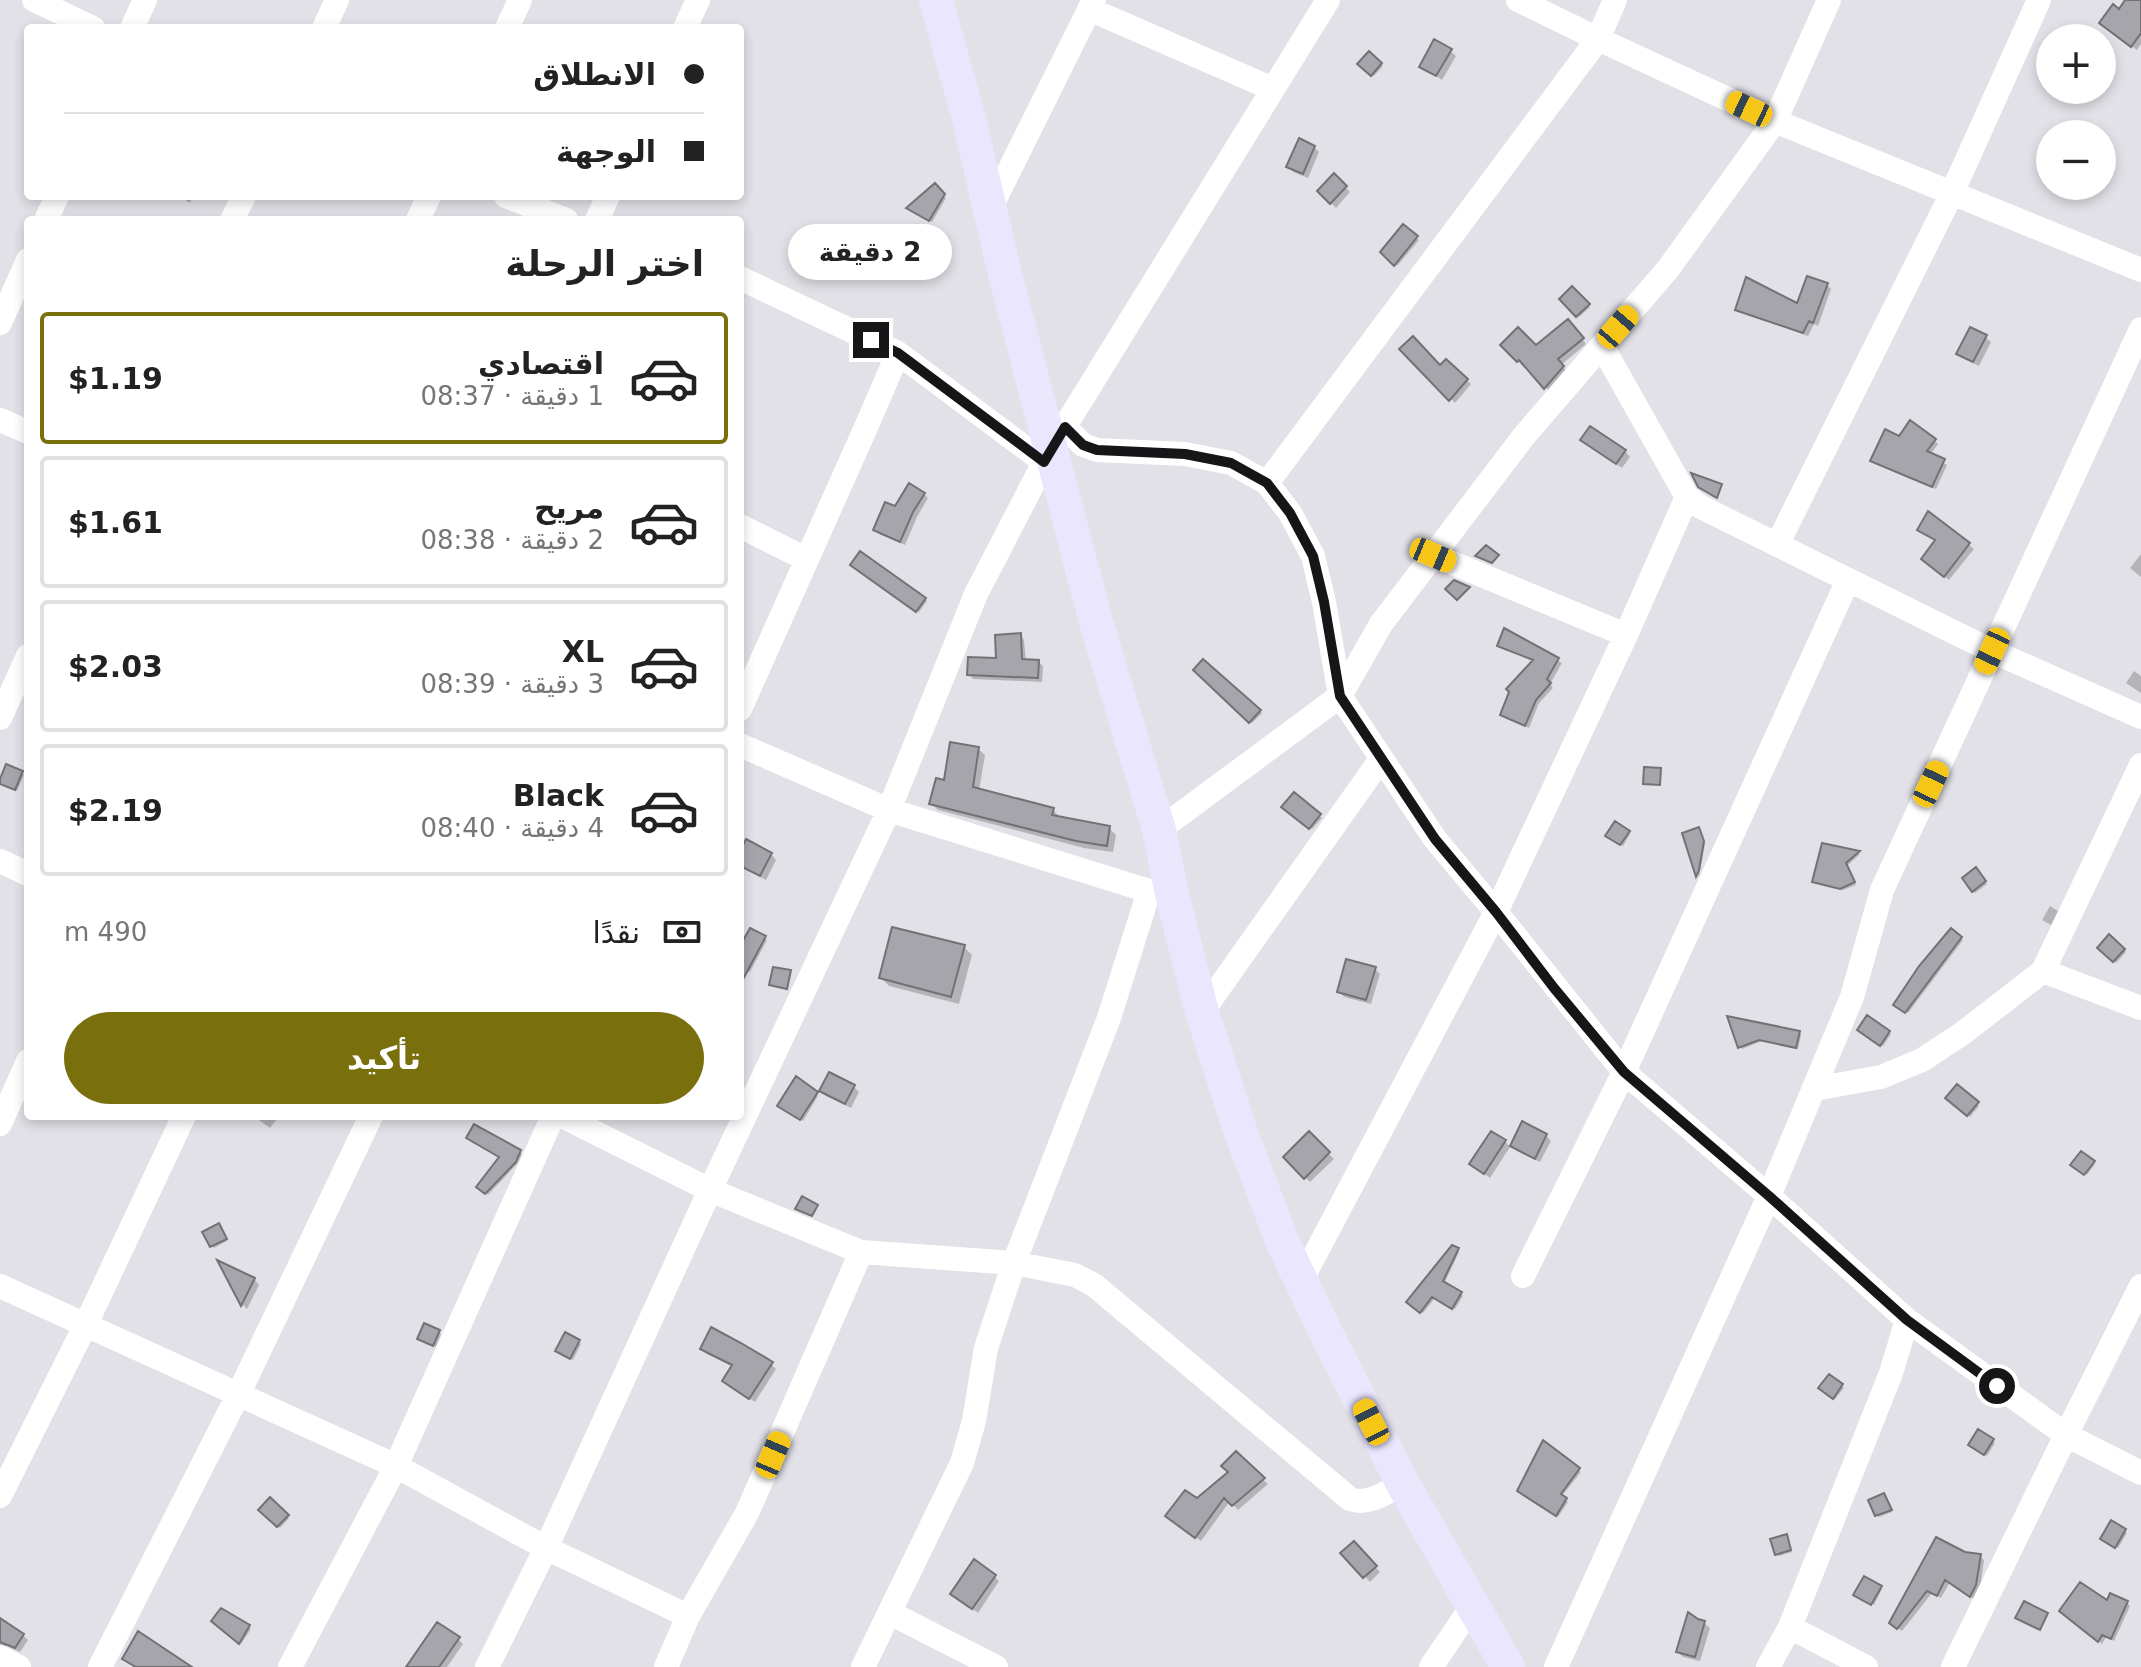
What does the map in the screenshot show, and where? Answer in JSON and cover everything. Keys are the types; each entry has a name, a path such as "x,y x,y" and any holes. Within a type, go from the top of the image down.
{"main road":[{"path":"936,0 1096,622 1159,830 1160,892 1241,1133 1283,1243 1301,1281 1403,1484 1508,1667"}],"street":[{"path":"34,0 85,24"},
{"path":"134,24 145,0"},
{"path":"326,24 337,0"},
{"path":"509,24 520,0"},
{"path":"687,24 698,0"},
{"path":"744,1118 889,810 976,594 1053,446 1328,0"},
{"path":"1518,0 1775,121 2141,270"},
{"path":"1267,483 1598,39 1615,0"},
{"path":"1159,830 1340,696 1381,624 1433,555 1524,436 1668,269 1775,121 1829,0"},
{"path":"1777,545 1952,193 2039,0"},
{"path":"990,209 1092,4 1273,89"},
{"path":"516,200 556,216"},
{"path":"0,323 24,269"},
{"path":"744,280 898,353 1053,446 1083,445 1097,450 1185,454 1231,463 1267,483 1290,513 1313,556 1340,696 1435,839 1624,1072 1907,1320 2066,1435 2141,1473"},
{"path":"1556,1667 1769,1196 1814,1089 1852,997 1882,890 2141,329"},
{"path":"1602,346 1687,497 1701,507 1992,651 2141,717"},
{"path":"744,700 898,353"},
{"path":"0,420 24,430"},
{"path":"1301,1281 1496,912 1687,497"},
{"path":"744,528 806,559"},
{"path":"1433,555 1626,635"},
{"path":"1523,1276 1624,1072 1848,580"},
{"path":"0,718 24,665"},
{"path":"744,747 889,810 1160,892 1014,1263 986,1348 974,1421 962,1463 863,1667"},
{"path":"1202,1012 1381,759"},
{"path":"1814,1089 1881,1077 1922,1060 1963,1033 2043,971 2141,765"},
{"path":"0,861 24,872"},
{"path":"2043,971 2141,1008"},
{"path":"0,1124 24,1070"},
{"path":"0,1496 86,1324 182,1120"},
{"path":"100,1667 239,1393 369,1120"},
{"path":"290,1667 396,1466 551,1120"},
{"path":"570,1120 710,1190 861,1252 1014,1263 1075,1275 1094,1285 1350,1499 1366,1501 1403,1484"},
{"path":"487,1667 546,1548 743,1120"},
{"path":"666,1667 688,1616 747,1513 861,1252"},
{"path":"0,1286 396,1466 546,1548 688,1616"},
{"path":"1953,1667 2141,1286"},
{"path":"1768,1667 1790,1627 1891,1373 1907,1320"},
{"path":"1431,1667 1472,1606"},
{"path":"890,1613 996,1667"},
{"path":"1790,1627 1866,1667"},
{"path":"0,1657 19,1667"}],"building":[{"path":"2125,0 2141,0 2141,33 2131,47 2116,36 2116,24 2099,23 2113,4 2119,9"},
{"path":"1434,39 1452,49 1436,76 1419,67"},
{"path":"1369,51 1382,63 1371,76 1357,64"},
{"path":"1299,138 1315,146 1303,174 1286,167"},
{"path":"1334,173 1347,186 1330,204 1317,191"},
{"path":"935,183 945,194 929,221 906,208"},
{"path":"1403,224 1418,236 1394,266 1380,252"},
{"path":"1807,276 1828,283 1813,323 1809,321 1803,333 1735,310 1746,277 1797,303"},
{"path":"1572,286 1590,304 1576,317 1559,299"},
{"path":"1568,319 1584,338 1558,359 1564,366 1544,389 1519,360 1517,362 1500,345 1518,327 1536,345"},
{"path":"1970,327 1987,335 1973,362 1956,354"},
{"path":"1413,336 1440,365 1446,359 1468,379 1449,401 1399,349"},
{"path":"1910,420 1936,439 1927,451 1945,459 1932,487 1870,461 1885,429 1899,436"},
{"path":"1590,426 1626,450 1616,464 1580,440"},
{"path":"1691,473 1722,484 1717,498 1698,487"},
{"path":"909,483 925,493 900,542 873,530 885,502 895,506"},
{"path":"1928,511 1970,543 1944,577 1921,559 1935,540 1917,530"},
{"path":"1486,545 1499,555 1492,563 1475,556"},
{"path":"860,551 926,598 916,612 850,565"},
{"path":"1454,580 1470,587 1457,600 1445,589"},
{"path":"1504,628 1559,658 1547,679 1551,683 1536,700 1525,726 1500,715 1509,692 1506,689 1533,660 1497,646"},
{"path":"1021,633 1022,659 1039,660 1038,678 967,675 968,657 996,658 995,635"},
{"path":"1203,659 1261,710 1249,723 1193,670"},
{"path":"950,742 979,747 973,787 1054,808 1052,815 1110,826 1107,846 929,804 936,778 944,780"},
{"path":"6,764 23,771 15,790 0,784"},
{"path":"1644,767 1661,768 1660,785 1643,784"},
{"path":"1294,792 1321,814 1309,829 1281,807"},
{"path":"1615,821 1630,831 1620,845 1605,836"},
{"path":"1699,827 1704,841 1696,877 1682,833"},
{"path":"746,839 772,853 760,876 744,868"},
{"path":"1822,843 1860,851 1846,863 1855,882 1840,889 1812,882"},
{"path":"1976,867 1986,881 1972,892 1962,878"},
{"path":"892,927 965,945 951,997 879,978"},
{"path":"750,928 766,936 744,977 744,939"},
{"path":"1951,928 1962,937 1905,1013 1893,1005 1919,966"},
{"path":"2109,934 2125,949 2113,962 2097,948"},
{"path":"1346,959 1376,967 1366,1000 1337,992"},
{"path":"773,967 791,970 787,989 769,985"},
{"path":"1867,1015 1890,1031 1880,1046 1857,1030"},
{"path":"1727,1016 1800,1031 1796,1048 1759,1040 1738,1048"},
{"path":"829,1072 855,1085 845,1104 819,1091"},
{"path":"796,1076 818,1092 800,1120 777,1106"},
{"path":"1957,1084 1979,1102 1967,1116 1945,1098"},
{"path":"1522,1121 1547,1134 1535,1159 1510,1146"},
{"path":"474,1124 521,1150 516,1162 485,1194 476,1187 499,1157 466,1138"},
{"path":"1309,1131 1330,1152 1304,1179 1283,1157"},
{"path":"1491,1131 1506,1140 1484,1174 1469,1164"},
{"path":"2081,1151 2095,1161 2084,1175 2070,1165"},
{"path":"802,1196 818,1205 812,1216 795,1209"},
{"path":"219,1223 227,1239 210,1247 202,1232"},
{"path":"1452,1245 1459,1248 1443,1281 1462,1292 1452,1309 1432,1297 1420,1313 1406,1302"},
{"path":"217,1260 255,1278 241,1306"},
{"path":"424,1323 440,1330 433,1346 417,1339"},
{"path":"711,1327 773,1362 749,1399 722,1381 732,1365 700,1349"},
{"path":"565,1332 580,1340 570,1359 555,1351"},
{"path":"1829,1374 1843,1384 1833,1399 1818,1388"},
{"path":"1978,1429 1994,1439 1984,1455 1968,1445"},
{"path":"1543,1440 1580,1468 1561,1494 1567,1498 1556,1516 1517,1491"},
{"path":"1236,1451 1265,1478 1232,1506 1224,1498 1195,1538 1165,1516 1185,1490 1197,1498 1228,1472 1221,1466"},
{"path":"1884,1493 1892,1510 1875,1516 1868,1500"},
{"path":"270,1497 289,1515 277,1527 258,1510"},
{"path":"2111,1520 2126,1529 2115,1548 2100,1539"},
{"path":"1787,1534 1791,1550 1775,1555 1770,1539"},
{"path":"1936,1537 1965,1552 1981,1554 1976,1585 1970,1597 1945,1580 1937,1596 1927,1591 1897,1629 1889,1623"},
{"path":"1354,1541 1377,1566 1363,1578 1340,1553"},
{"path":"974,1559 996,1575 972,1609 950,1594"},
{"path":"1864,1576 1882,1586 1871,1605 1853,1595"},
{"path":"2080,1582 2107,1600 2110,1593 2128,1601 2111,1639 2102,1635 2098,1642 2059,1611"},
{"path":"2024,1601 2048,1613 2040,1630 2015,1618"},
{"path":"221,1608 250,1625 239,1644 211,1621"},
{"path":"1688,1612 1705,1621 1695,1657 1676,1652"},
{"path":"0,1618 24,1634 15,1648 0,1642"},
{"path":"437,1622 460,1637 439,1667 406,1667"},
{"path":"138,1631 192,1667 136,1667 122,1659"}],"route":[{"path":"871,340 898,353 1044,462 1065,427 1083,445 1097,450 1185,454 1231,463 1267,483 1290,513 1313,556 1340,696 1435,839 1554,988 1624,1072 1907,1320 1997,1386"}]}
